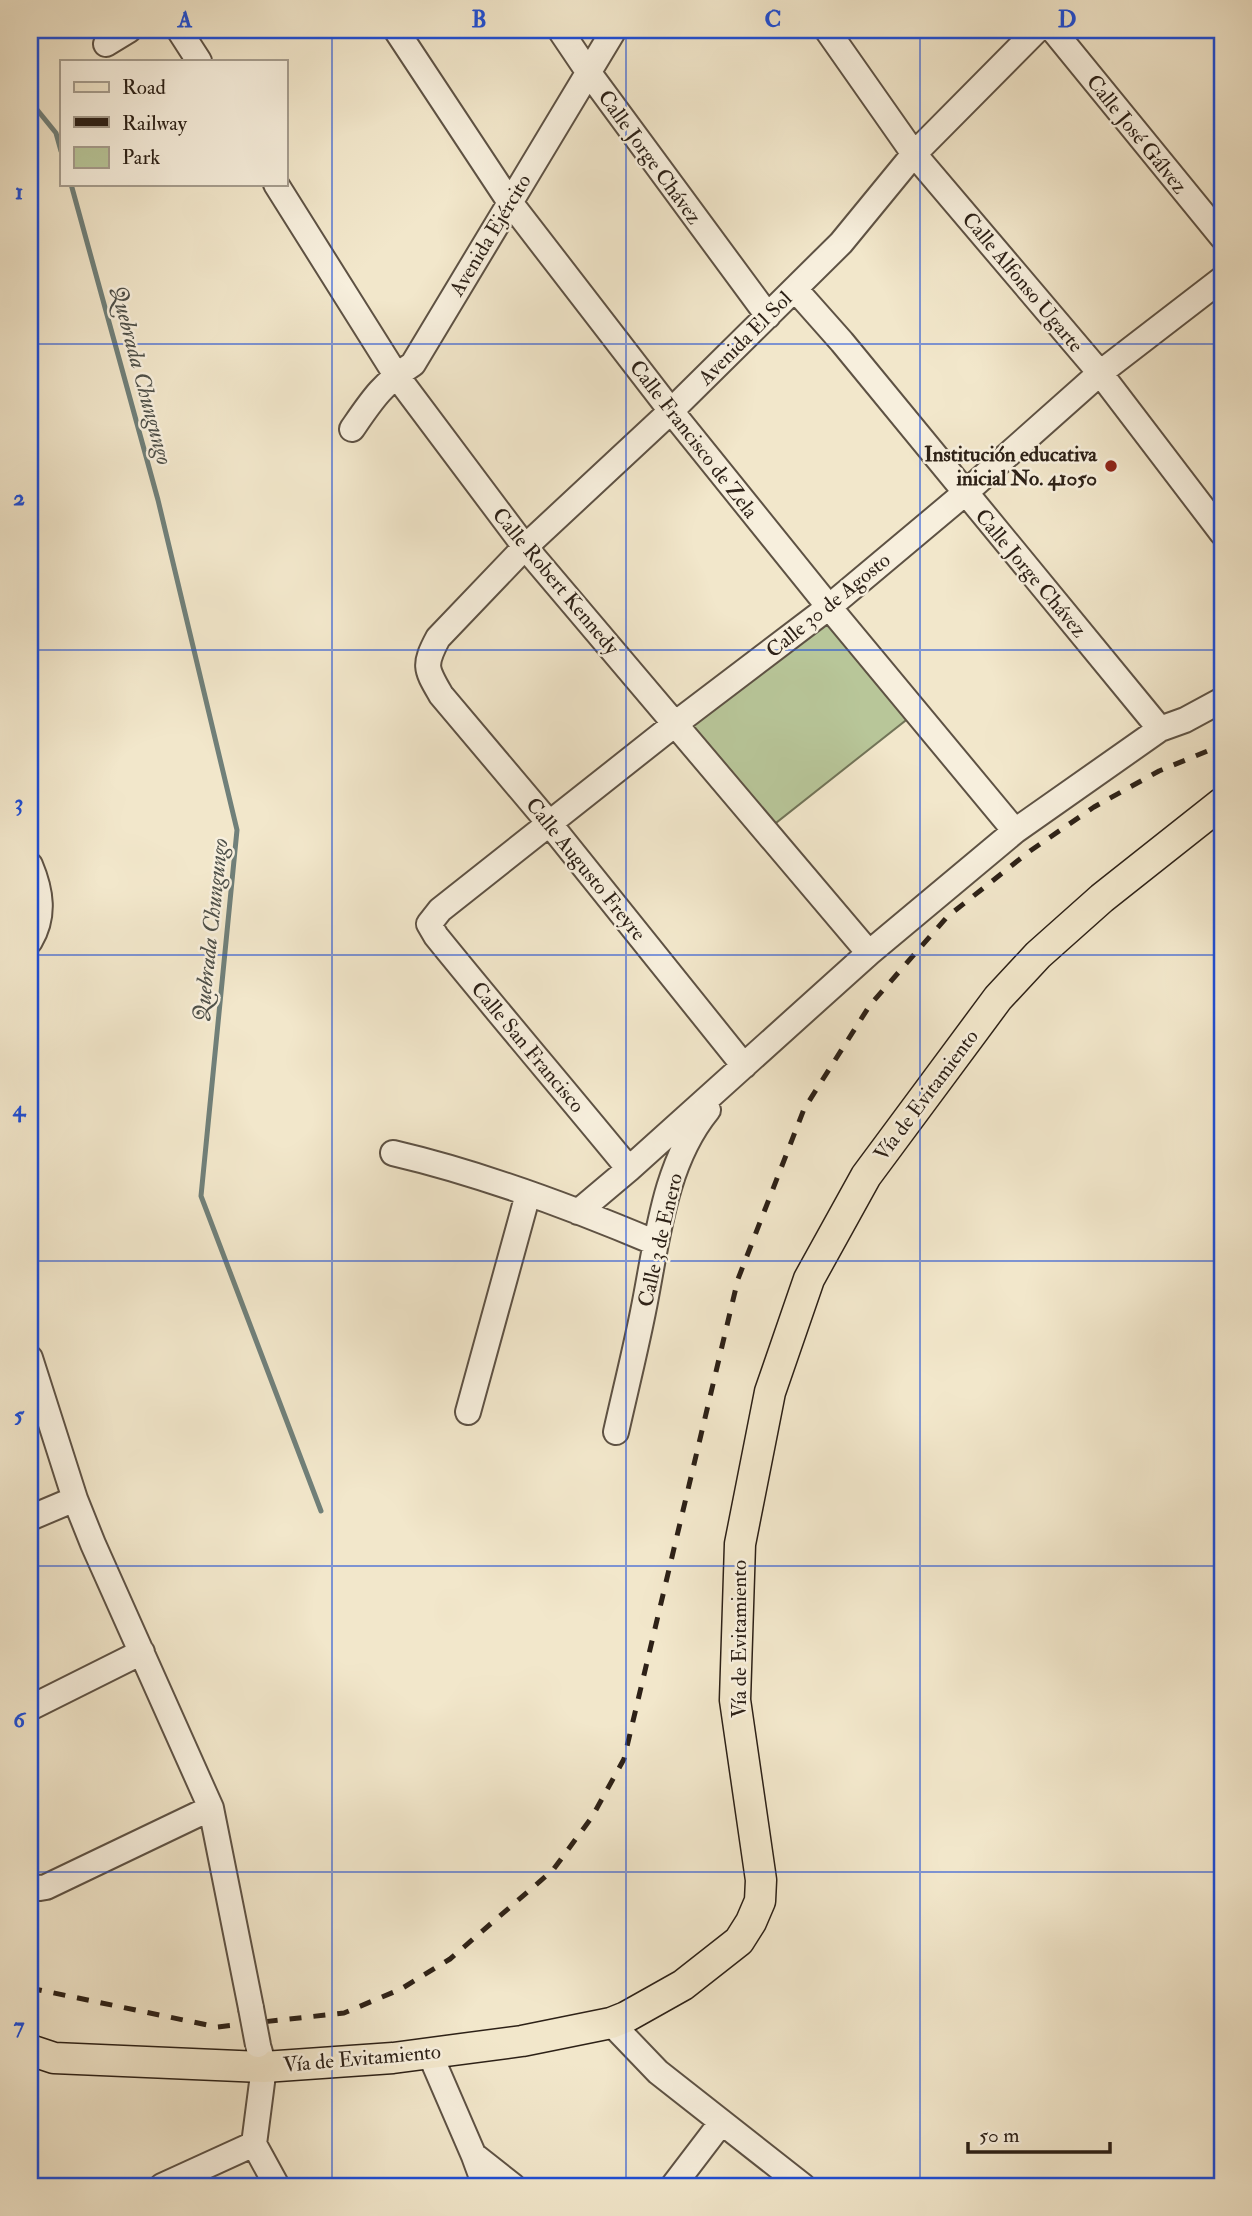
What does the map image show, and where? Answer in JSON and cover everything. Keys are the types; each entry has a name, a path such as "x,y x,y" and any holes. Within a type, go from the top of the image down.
{"main road":[{"name":"Vía de Evitamiento","path":"30,2050 54,2057 393,2058 522,2041 611,2023 626,2017 682,1985 739,1941 760,1901 761,1880 734,1700 740,1544 770,1392 809,1279 866,1176 998,998 1038,955 1102,898 1222,803"}],"street":[{"path":"106,44 129,30"},
{"path":"179,30 198,60"},
{"name":"Calle Francisco de Zela","path":"396,30 509,201 671,411 1015,831"},
{"name":"Calle Jorge Chávez","path":"560,30 768,316"},
{"name":"Avenida Ejército","path":"352,429 378,391 413,364 614,30"},
{"name":"Calle Alfonso Ugarte","path":"827,30 914,154 1100,373 1222,533"},
{"name":"Avenida El Sol","path":"428,673 428,657 438,638 525,547 671,411 841,243 914,154 1037,30"},
{"name":"Calle José Gálvez","path":"1053,30 1222,237"},
{"name":"Calle Robert Kennedy","path":"277,186 396,375 525,547 869,953"},
{"name":"Calle 30 de Agosto","path":"429,924 440,910 829,607 965,493 1100,373 1222,279"},
{"name":"Calle Jorge Chávez","path":"795,289 842,342 1160,729"},
{"name":"Calle Augusto Freyre","path":"428,673 441,695 550,823 744,1066"},
{"path":"578,1212 869,953 1015,831 1160,729 1185,720 1222,699"},
{"path":"30,865 38,884 41,913 30,941"},
{"name":"Calle San Francisco","path":"429,924 508,1025 541,1061 629,1169"},
{"name":"Calle 3 de Enero","path":"616,1432 667,1196 692,1135 705,1113 744,1066"},
{"path":"393,1153 445,1166 528,1194 656,1243"},
{"path":"467,1412 528,1194"},
{"path":"30,1358 75,1499 93,1544 211,1808 261,2056 254,2144 276,2186"},
{"path":"30,1518 75,1499"},
{"path":"30,1708 142,1652"},
{"path":"30,1887 46,1887 211,1808"},
{"path":"611,2023 658,2072 803,2186"},
{"path":"429,2052 485,2186"},
{"path":"673,2186 721,2123"},
{"path":"162,2186 254,2144"},
{"path":"474,2156 513,2186"}],"green space":[{"path":"829,615 910,717 772,826 689,728"}],"waterway":[{"name":"Quebrada Chungungo","path":"30,101 56,133 60,147"},
{"name":"Quebrada Chungungo","path":"72,186 158,500 237,830 201,1196 321,1511"}],"railway":[{"path":"30,1988 217,2027 344,2013 401,1989 450,1959 553,1870 592,1817 624,1759 738,1279 804,1109 870,1005 947,917 1030,851 1094,807 1159,771 1222,745"}],"place":[{"name":"Institución educativa inicial No. 41050","path":"1111,466"}]}
